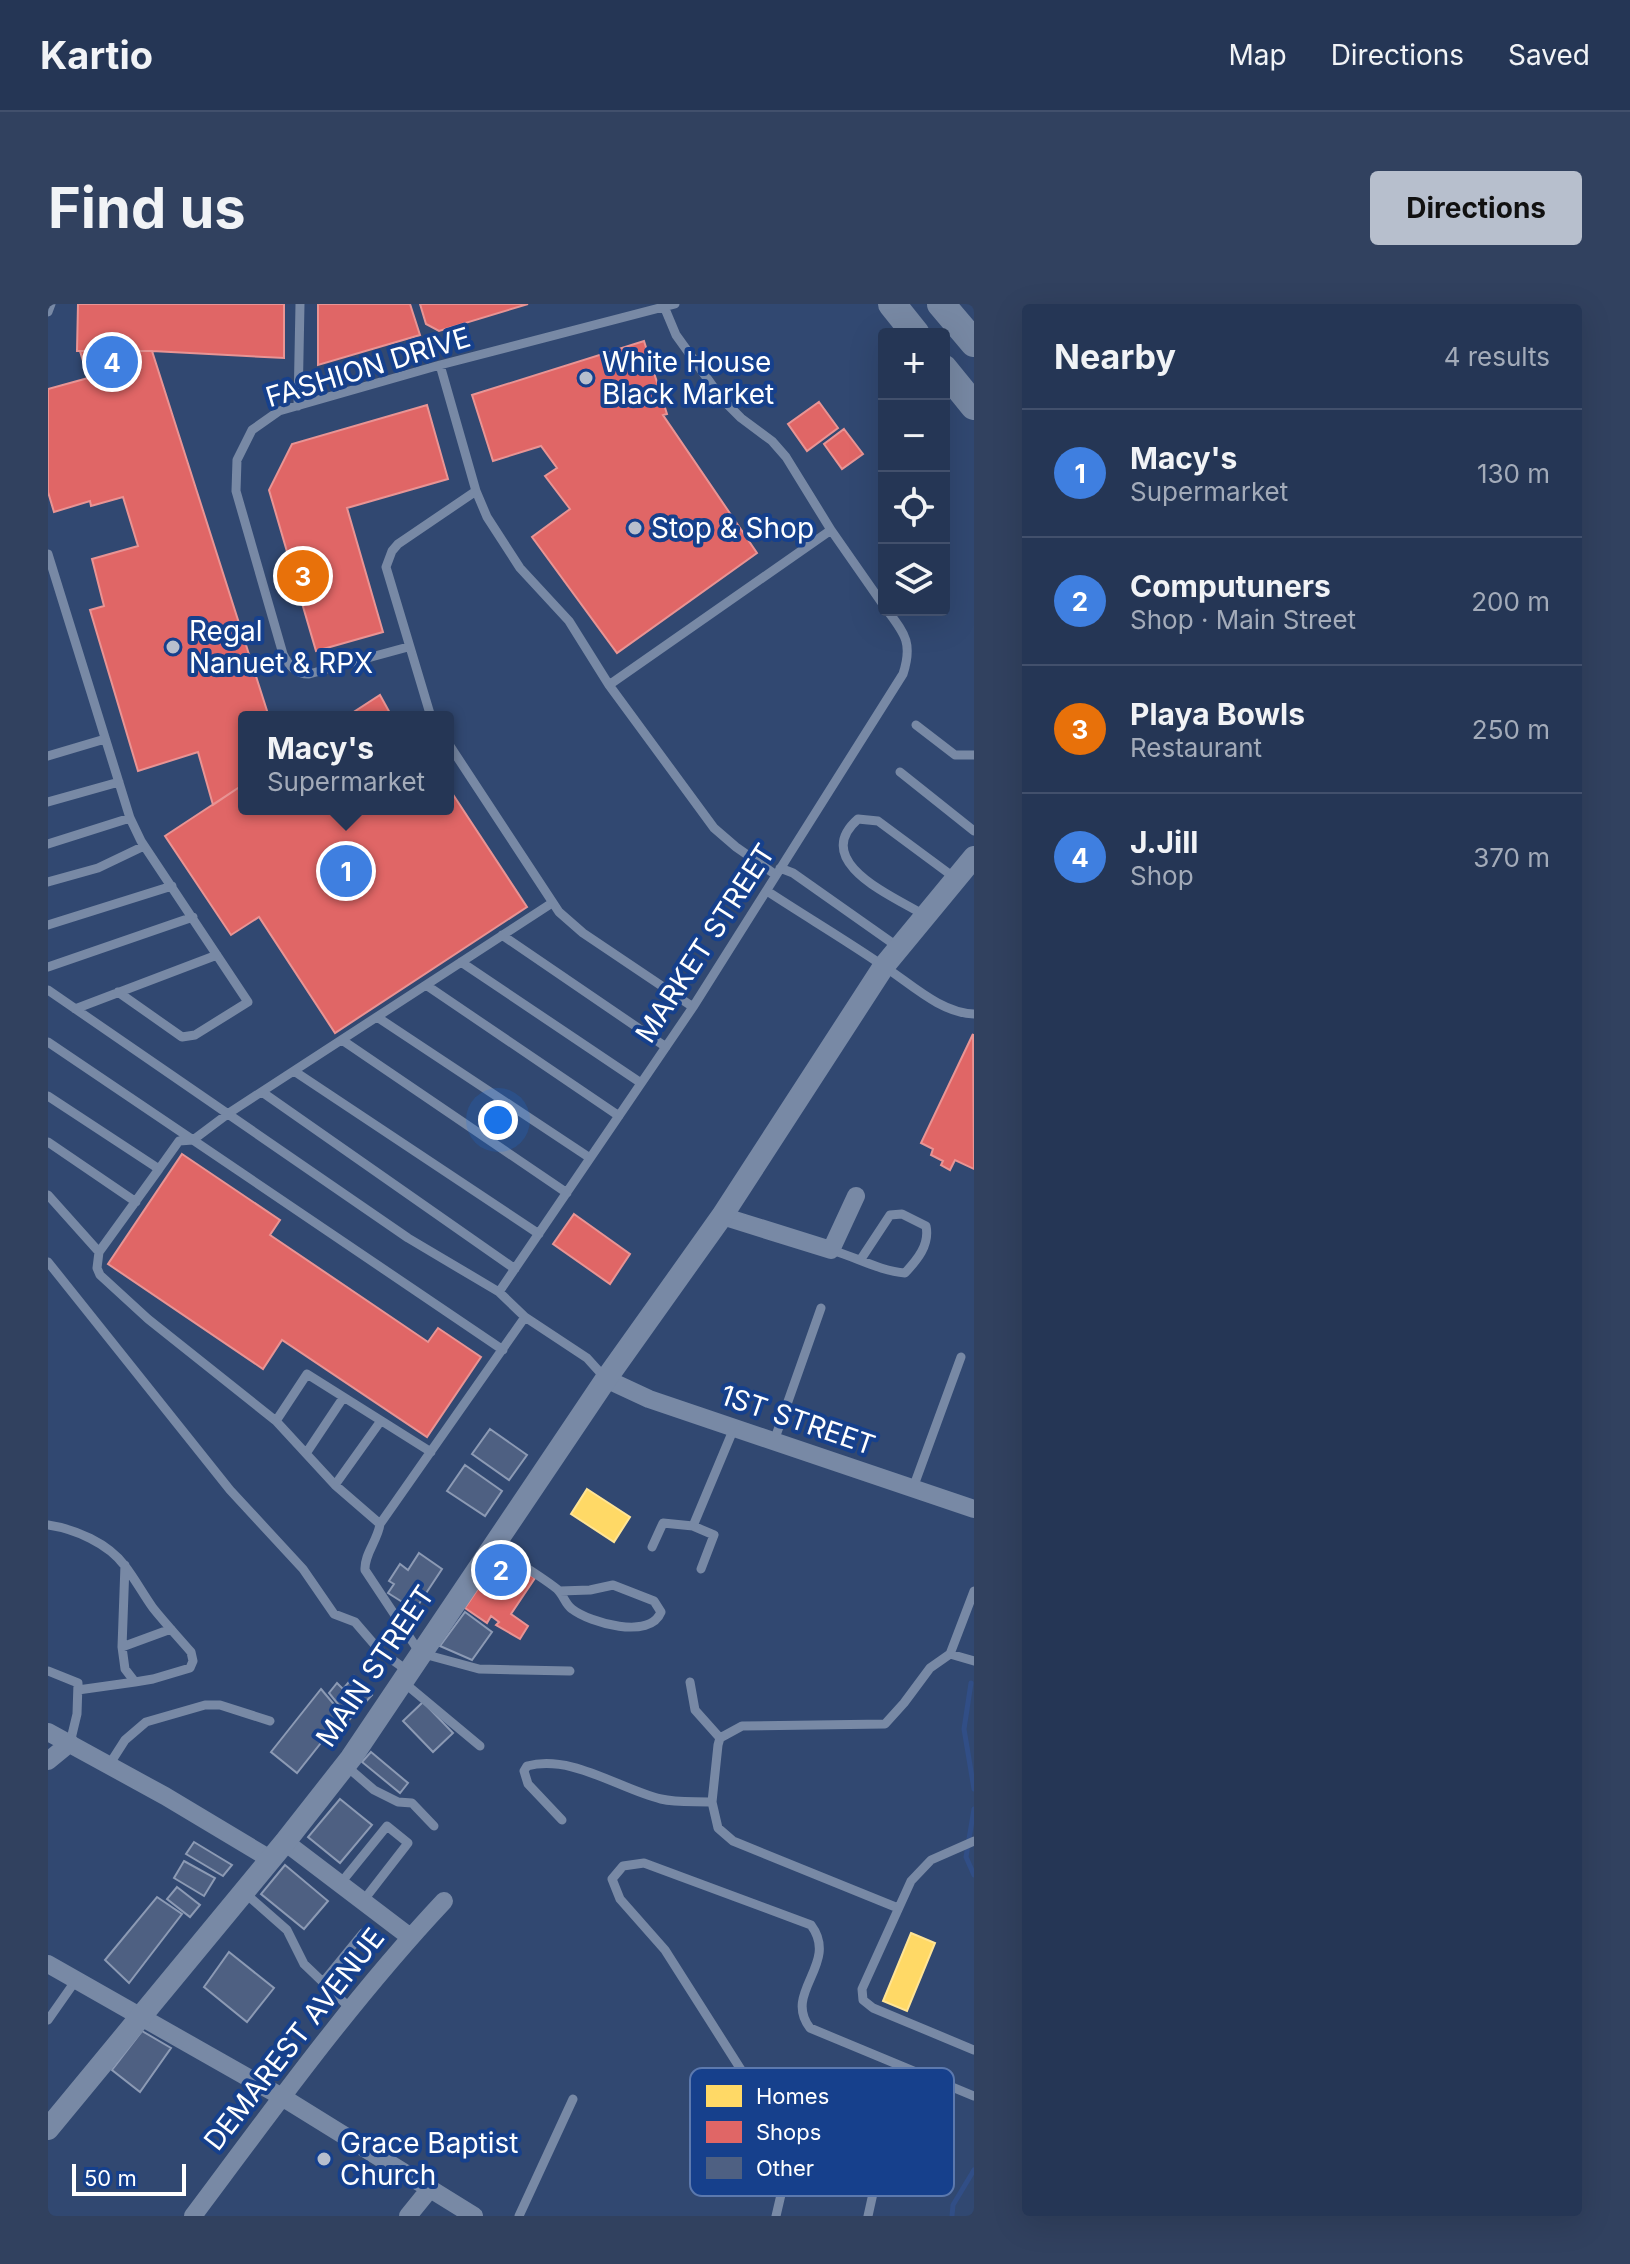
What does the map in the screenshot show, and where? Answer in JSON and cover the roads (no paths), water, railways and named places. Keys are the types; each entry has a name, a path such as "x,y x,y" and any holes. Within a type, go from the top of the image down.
{"main road":[{"path":"892,304 911,328"},
{"path":"941,304 974,343"},
{"path":"950,376 974,406"}],"street":[{"name":"MAIN STREET","path":"48,2129 285,1842 383,1713 492,1546 722,1216 884,966 974,857"},
{"path":"722,1216 831,1250 856,1196"},
{"name":"1ST STREET","path":"606,1379 649,1399 974,1509"},
{"path":"48,1732 270,1859"},
{"path":"48,1761 70,1743"},
{"path":"285,1842 410,1937"},
{"name":"DEMAREST AVENUE","path":"193,2216 282,2097 410,1937 444,1901"},
{"path":"48,1965 282,2097 474,2216"},
{"path":"408,2216 429,2190"}],"lane":[{"path":"48,312 51,304"},
{"path":"298,406 300,304"},
{"name":"FASHION DRIVE","path":"408,647 309,674 292,668 283,654 236,491 235,475 243,443 252,430 279,411 440,365 675,304"},
{"name":"MARKET STREET","path":"663,306 676,335 722,399 779,449 878,597"},
{"path":"440,365 476,491 487,517 520,568 569,621 609,685 714,828 736,847 778,871 793,873 898,947"},
{"path":"429,711 387,574 387,559 398,544 476,491"},
{"path":"609,685 831,530"},
{"path":"48,554 130,818 144,846 248,1002 195,1035 182,1037 118,992"},
{"name":"MARKET STREET","path":"499,1292 693,1007 903,674 908,645 892,616"},
{"path":"916,725 955,755 974,755"},
{"path":"48,756 105,739"},
{"path":"454,752 552,903 583,933 693,1007"},
{"path":"900,772 974,831"},
{"path":"48,802 119,782"},
{"path":"48,844 130,818"},
{"path":"924,915 870,884 853,868 842,846 851,825 858,819 878,821 955,878"},
{"path":"48,882 98,868 144,846"},
{"path":"48,925 172,886"},
{"path":"767,891 916,989 960,1014 974,1014"},
{"path":"380,1524 335,1485 276,1421 148,1319 100,1275 97,1268 99,1252 179,1141 193,1140 229,1113 552,903"},
{"path":"48,967 193,917"},
{"path":"502,935 666,1047"},
{"path":"75,1009 217,955"},
{"path":"461,962 641,1083"},
{"path":"426,985 619,1116"},
{"path":"48,990 408,1238 499,1292 525,1317 587,1358 606,1379"},
{"path":"377,1017 590,1158"},
{"path":"342,1040 567,1193"},
{"path":"48,1042 503,1350"},
{"path":"294,1071 539,1234"},
{"path":"262,1092 515,1269"},
{"path":"48,1096 159,1169"},
{"path":"48,1142 136,1202"},
{"path":"48,1195 99,1252"},
{"path":"831,1250 891,1272 905,1273 918,1259 926,1242 926,1226 902,1214 890,1215 861,1259"},
{"path":"48,1262 230,1490 303,1569 334,1614 355,1622 380,1651 410,1668 570,1671"},
{"path":"774,1441 821,1308"},
{"path":"480,1746 410,1668 364,1563 380,1524 525,1317"},
{"path":"913,1488 961,1357"},
{"path":"276,1421 307,1374 431,1452"},
{"path":"307,1452 343,1398"},
{"path":"335,1485 380,1422"},
{"path":"693,1526 734,1428"},
{"path":"652,1547 663,1523 693,1526 714,1535 701,1569"},
{"path":"48,1525 61,1527 101,1544 125,1565 153,1607 191,1652 192,1665 186,1670 135,1682 78,1690"},
{"path":"492,1546 560,1591 571,1608 597,1620 622,1627 644,1627 658,1619 661,1612 654,1601 613,1585 560,1591"},
{"path":"125,1565 122,1647 125,1669 135,1682"},
{"path":"720,1738 742,1726 885,1724 930,1668 950,1654 974,1591"},
{"path":"122,1647 171,1629"},
{"path":"950,1654 974,1661"},
{"path":"48,1671 78,1683 77,1714 70,1743"},
{"path":"690,1682 695,1710 720,1738 712,1802 718,1828 733,1841 898,1908"},
{"path":"109,1765 125,1740 146,1722 205,1705 220,1705 270,1721"},
{"path":"345,1765 374,1790 398,1802 412,1803 434,1826"},
{"path":"562,1820 528,1784 524,1771 527,1766 555,1765 579,1770 664,1800 712,1802"},
{"path":"340,1884 387,1826 408,1843 363,1901"},
{"path":"974,1841 942,1853 911,1881 862,1989 863,2000 873,2008 974,2050"},
{"path":"740,2068 665,1950 620,1899 612,1879 623,1866 644,1863 811,1925 820,1938 820,1957 802,1999 803,2018 810,2028 901,2067"},
{"path":"243,1892 287,1930 304,1964 352,2010"},
{"path":"323,1982 363,1933"},
{"path":"48,2020 76,1980"},
{"path":"954,2088 974,2096"},
{"path":"519,2216 573,2099"},
{"path":"776,2216 781,2196"},
{"path":"868,2216 872,2196"}],"waterway":[{"path":"971,1683 964,1729 974,1789"},
{"path":"974,1809 966,1857 974,1875"},
{"path":"952,2216 953,2205 974,2170"}],"place":[{"name":"J.Jill","path":"112,362"},
{"name":"White House Black Market","path":"586,378"},
{"name":"Stop & Shop","path":"635,528"},
{"name":"Playa Bowls","path":"303,576"},
{"name":"Regal Nanuet & RPX","path":"173,647"},
{"name":"Macy's","path":"346,871"},
{"name":"Computuners","path":"501,1570"},
{"name":"Grace Baptist Church","path":"324,2159"}]}
